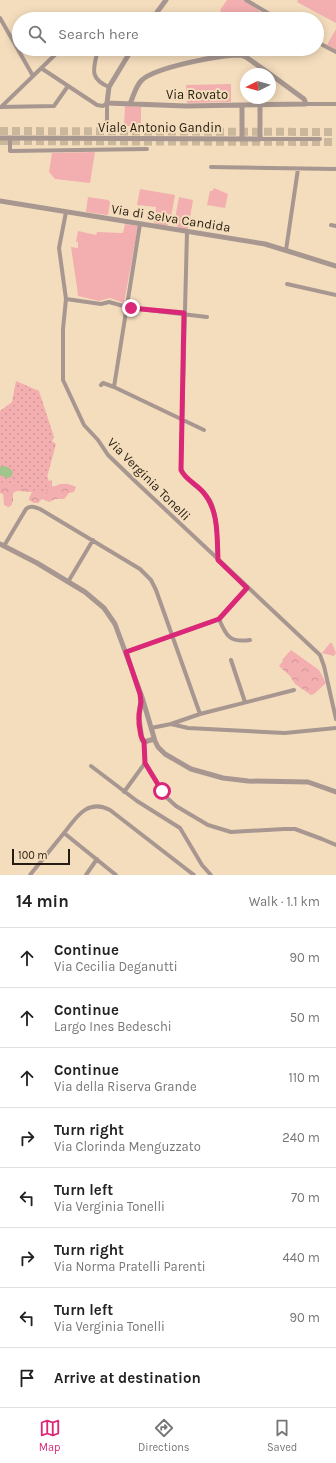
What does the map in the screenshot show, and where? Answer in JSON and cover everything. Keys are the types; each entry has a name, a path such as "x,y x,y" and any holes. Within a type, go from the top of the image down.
{"street":[{"path":"157,12 166,0"},
{"path":"246,0 266,12"},
{"path":"0,18 12,39"},
{"path":"324,46 336,52"},
{"path":"22,56 33,76"},
{"path":"0,106 54,56"},
{"path":"96,56 93,72 94,76 99,82 109,87"},
{"path":"108,125 107,103 109,87 128,56"},
{"path":"130,104 141,80 157,71 234,56"},
{"path":"243,56 262,68"},
{"path":"41,68 98,105 103,106 107,103"},
{"path":"276,78 304,99 306,104"},
{"path":"0,106 54,106 68,86"},
{"name":"Via Rovato","path":"107,103 186,106 242,104 336,104"},
{"path":"242,104 242,138"},
{"path":"260,105 260,139"},
{"name":"Viale Antonio Gandin","path":"0,138 320,139"},
{"path":"10,138 10,151 147,149"},
{"path":"211,167 336,169"},
{"path":"286,250 298,169"},
{"name":"Via di Selva Candida","path":"0,201 265,244 336,266"},
{"name":"Via Verginia Tonelli","path":"66,212 59,245 66,299 63,329 63,380 80,419 108,455 321,657 336,719"},
{"path":"114,387 140,224"},
{"path":"187,232 181,470 209,498 213,507 218,560"},
{"path":"287,284 336,295"},
{"path":"66,299 101,304 109,302 127,307 207,317"},
{"path":"101,385 104,383 114,387 204,430"},
{"path":"200,714 156,590 149,578 134,565 40,509 31,506 26,509 2,545 68,582 97,601 109,613 126,652 154,739 158,747 173,760 191,769 206,774 240,781 308,782 336,792"},
{"path":"68,582 93,540"},
{"path":"126,652 219,619 247,588"},
{"path":"219,619 224,632 229,638 250,640"},
{"path":"231,660 245,702"},
{"path":"151,728 171,724 200,714 294,690"},
{"path":"140,694 140,734 144,742 145,763 164,794 179,809 210,826 224,831 233,832 295,829 336,845"},
{"path":"139,716 141,714 147,714"},
{"path":"171,724 188,728 284,733 336,728"},
{"path":"144,742 154,739"},
{"path":"124,792 145,763"},
{"path":"91,766 124,792 180,828 208,874"},
{"path":"30,875 83,811 91,807 104,807 110,810 194,875"},
{"path":"64,833 116,875"},
{"path":"86,875 97,859"}],"green space":[{"path":"227,0 243,0 260,11 221,12 220,10"},
{"path":"298,0 336,0 336,23 324,17 324,12 316,12 297,2"},
{"path":"336,29 336,50 327,45"},
{"path":"231,84 231,102 187,103 186,85"},
{"path":"125,106 141,107 141,126 124,126"},
{"path":"95,152 90,183 55,179 49,172 52,153"},
{"path":"214,188 228,194 225,208 207,205 210,191"},
{"path":"140,189 175,195 170,223 166,226 154,223 156,207 137,205"},
{"path":"88,197 108,200 110,202 108,215 86,212"},
{"path":"179,197 193,200 188,229 181,229 174,224"},
{"path":"125,224 138,226 124,303 110,298 99,301 78,296 71,247 78,248 78,242 76,242 78,231 96,235 97,232 123,233"},
{"path":"16,381 39,391 54,437 52,441 56,444 46,481 48,494 0,482 0,411 12,402"},
{"path":"46,474 49,481 52,480 52,486 69,484 76,487 74,492 69,493 64,499 55,499 49,502 42,499 38,503 34,503 29,500 32,492 17,491 13,493 13,501 11,506 8,507 4,505 3,494 0,493 0,479"},
{"path":"330,643 332,643 336,653 334,656 322,653"},
{"path":"291,650 319,670 326,683 314,694 311,695 295,684 290,676 279,666"}],"shaded area":[{"path":"2,466 11,470 13,473 11,477 7,478 0,475 0,467"}],"tunnel":[{"path":"0,131 336,132"},
{"path":"0,141 336,142"}],"route":[{"path":"131,308 184,313 181,470 209,498 213,507 218,560 247,588 219,619 126,652 140,694 141,702 139,724 142,740 144,742 145,763 162,791"}]}
